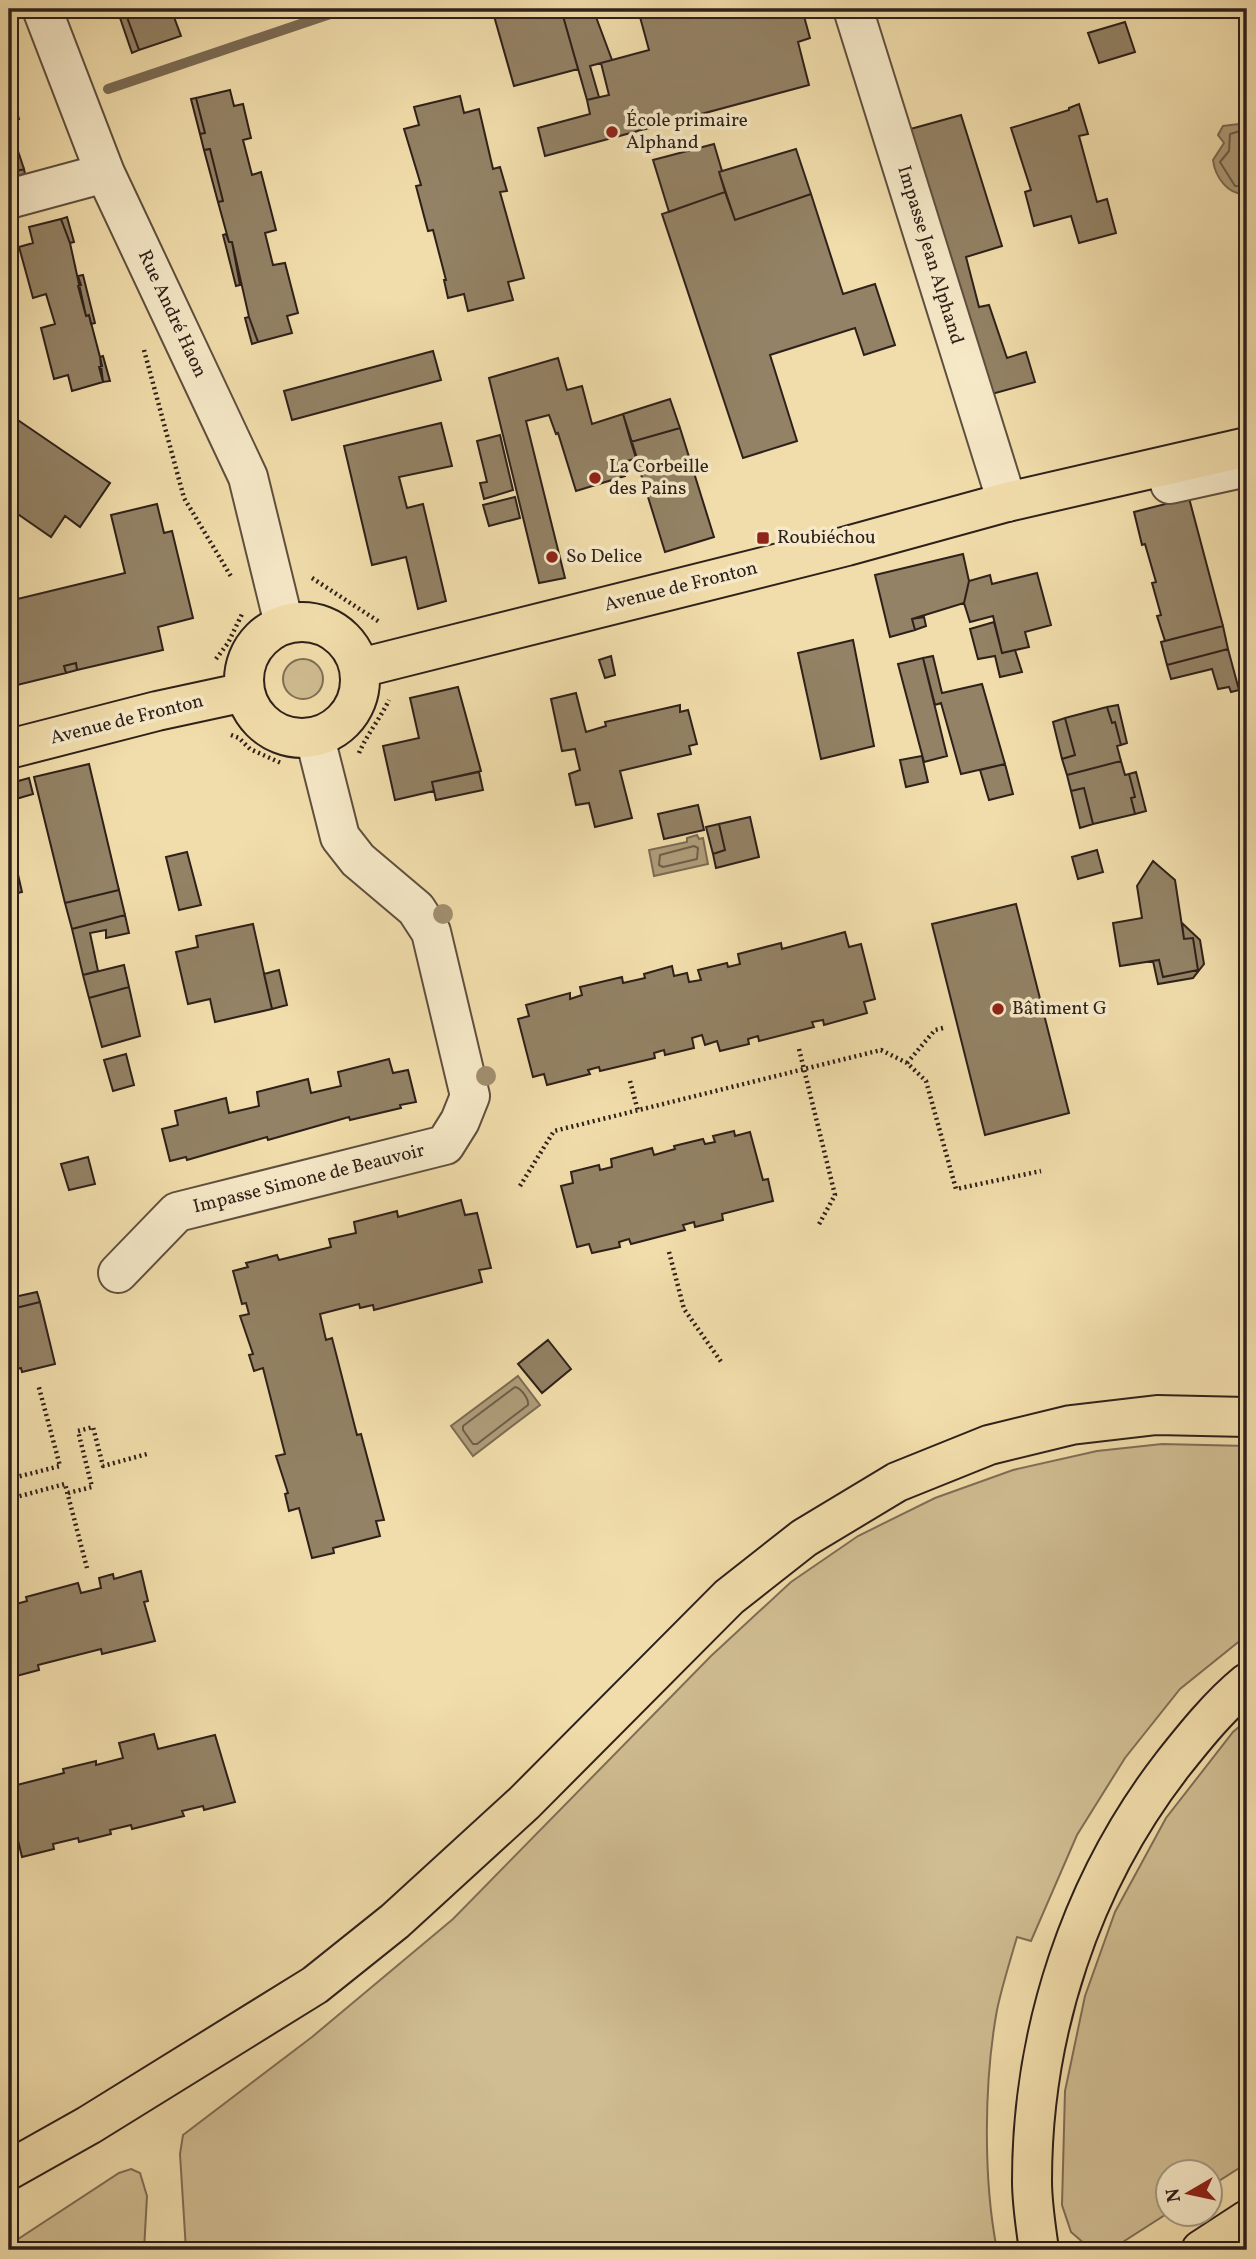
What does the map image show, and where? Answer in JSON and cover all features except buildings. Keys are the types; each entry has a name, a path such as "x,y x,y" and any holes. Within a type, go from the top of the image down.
{"main road":[{"name":"Avenue de Fronton","path":"360,668 847,546 1007,502 1247,447"},
{"path":"304,621 323,625 340,635 353,650 360,668 360,691 352,712 336,729 315,738 292,739 270,730 253,714 244,692 243,676 255,645 266,634 285,624 304,621"},
{"name":"Avenue de Fronton","path":"9,749 244,692"},
{"path":"9,2171 89,2125 316,1985 395,1922 524,1803 729,1597 804,1538 897,1482 989,1446 1071,1425 1157,1415 1247,1417"},
{"path":"1039,2250 1032,2182 1038,2097 1053,2009 1078,1929 1109,1864 1145,1800 1190,1743 1247,1683"},
{"path":"1201,2250 1247,2220"}],"street":[{"name":"Rue André Haon","path":"42,9 105,173 248,477 285,624"},
{"name":"Impasse Jean Alphand","path":"853,9 1007,502"},
{"path":"9,199 105,173"},
{"path":"1124,476 1142,489 1247,467"},
{"name":"Impasse Simone de Beauvoir","path":"118,1273 177,1212 444,1145 460,1121 470,1097 431,932 416,909 358,860 340,837 315,738"}],"path":[{"path":"150,374 184,498 234,581"},
{"path":"907,1063 935,1030 943,1028"},
{"path":"799,1049 835,1195 818,1226"},
{"path":"520,1186 554,1131 881,1050 907,1063 926,1082 956,1189 1041,1171"},
{"path":"631,1081 638,1111"},
{"path":"669,1252 684,1309 722,1363"},
{"path":"9,1479 60,1466 38,1384"},
{"path":"68,1493 92,1487 78,1431 93,1427 103,1466 147,1454"},
{"path":"9,1499 65,1485 87,1568"}],"shaded area":[{"path":"303,659 311,660 317,665 322,671 322,687 317,693 311,698 303,699 295,698 289,693 284,687 283,679 284,671 289,665 295,660"},
{"path":"1162,1444 1247,1446 1247,1635 1180,1689 1125,1758 1077,1835 1031,1941 1017,1937 997,2010 988,2098 987,2162 997,2250 186,2250 180,2154 183,2135 312,2037 453,1919 711,1656 791,1582 858,1536 935,1498 1013,1470 1097,1451"},
{"path":"1247,1720 1247,2163 1224,2178 1224,2158 1154,2158 1154,2222 1115,2247 1086,2245 1071,2232 1062,2205 1065,2091 1085,1996 1115,1912 1166,1818 1233,1732"},
{"path":"131,2169 140,2173 147,2196 144,2250 9,2250 9,2245 119,2173"}],"water":[{"path":"1223,126 1247,126 1247,193 1229,189 1220,179 1213,160 1224,143 1218,135"},
{"path":"697,835 699,839 703,838 708,864 654,876 649,850 687,842 687,838"},
{"path":"518,1376 540,1405 473,1456 451,1426"}],"waterway":[{"path":"108,89 345,9"}],"place":[{"name":"École primaire Alphand","path":"612,132"},
{"name":"La Corbeille des Pains","path":"595,478"},
{"name":"Roubiéchou","path":"763,538"},
{"name":"So Delice","path":"552,557"},
{"name":"Bâtiment G","path":"998,1009"}]}
